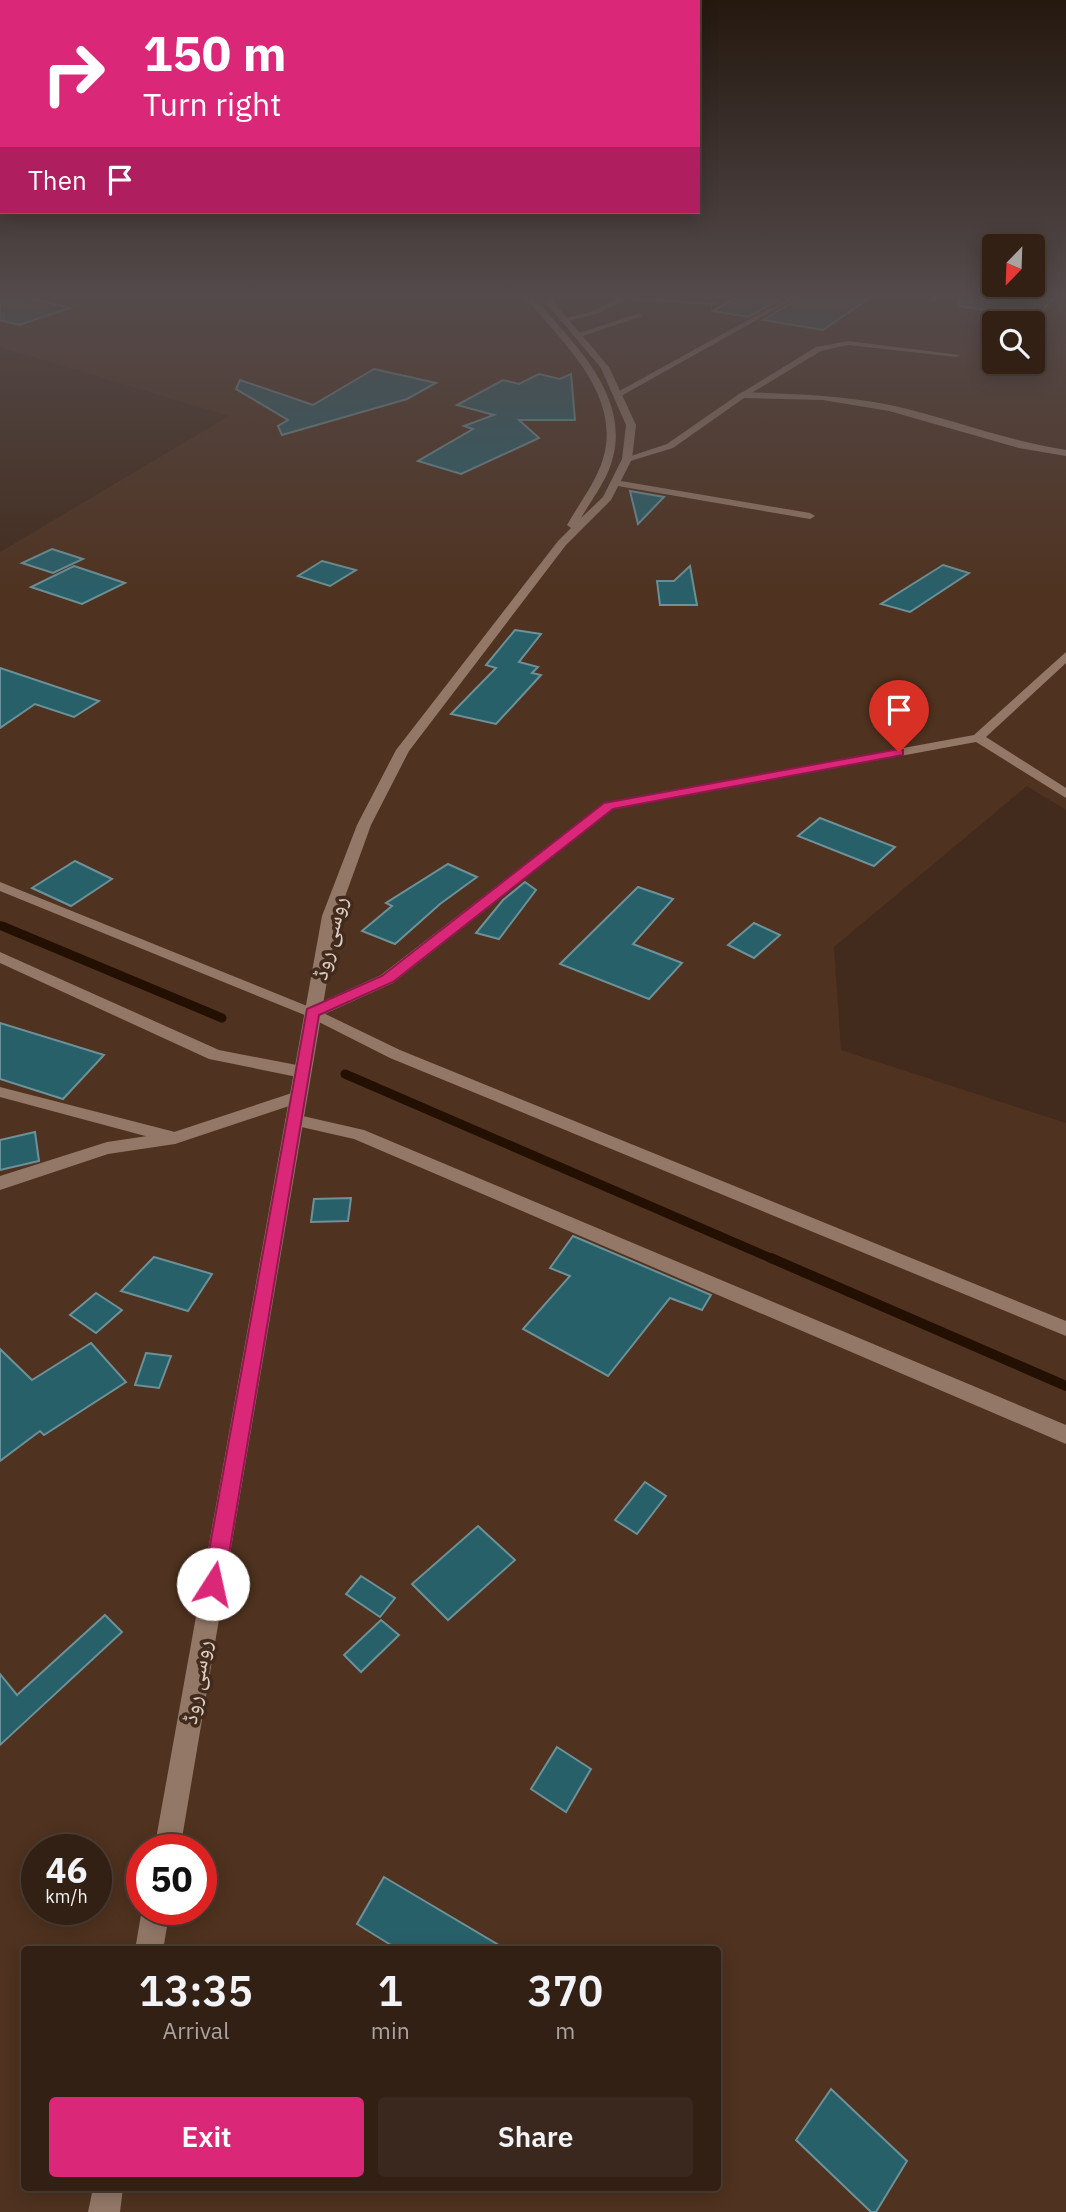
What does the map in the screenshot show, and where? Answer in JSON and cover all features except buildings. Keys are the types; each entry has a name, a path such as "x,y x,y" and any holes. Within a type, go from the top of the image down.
{"main road":[{"name":"روسی روڈ","path":"562,544 608,458 613,425 600,395"},
{"name":"روسی روڈ","path":"170,1834 330,916 365,825 403,750 562,544 607,498 627,459 631,425 619,395"},
{"path":"627,459 670,446 742,395"},
{"path":"751,395 823,397 890,408 1022,446 1066,453"},
{"path":"312,1013 387,979 609,806 978,738 1066,656"},
{"path":"978,738 1066,794"},
{"path":"0,957 215,1055 302,1072"},
{"path":"0,1183 107,1148 175,1138 298,1097"},
{"path":"294,1120 358,1134 1066,1435"},
{"path":"150,1946 153,1925"},
{"path":"104,2212 108,2191"}],"lane":[{"path":"615,483 810,516"},
{"path":"0,886 312,1013 395,1054 1066,1329"},
{"path":"0,1092 175,1138"}],"shaded area":[{"path":"160,395 1066,395 1066,810 1027,786 834,947 841,1050 1066,1123 1066,2212 0,2212 0,552 229,416"}],"waterway":[{"path":"2,926 222,1018"},
{"path":"2,926 6,928"},
{"path":"345,1074 775,1260"},
{"path":"771,1258 1066,1386"}],"route":[{"path":"213,1584 312,1013 387,979 609,806 899,752"}]}
